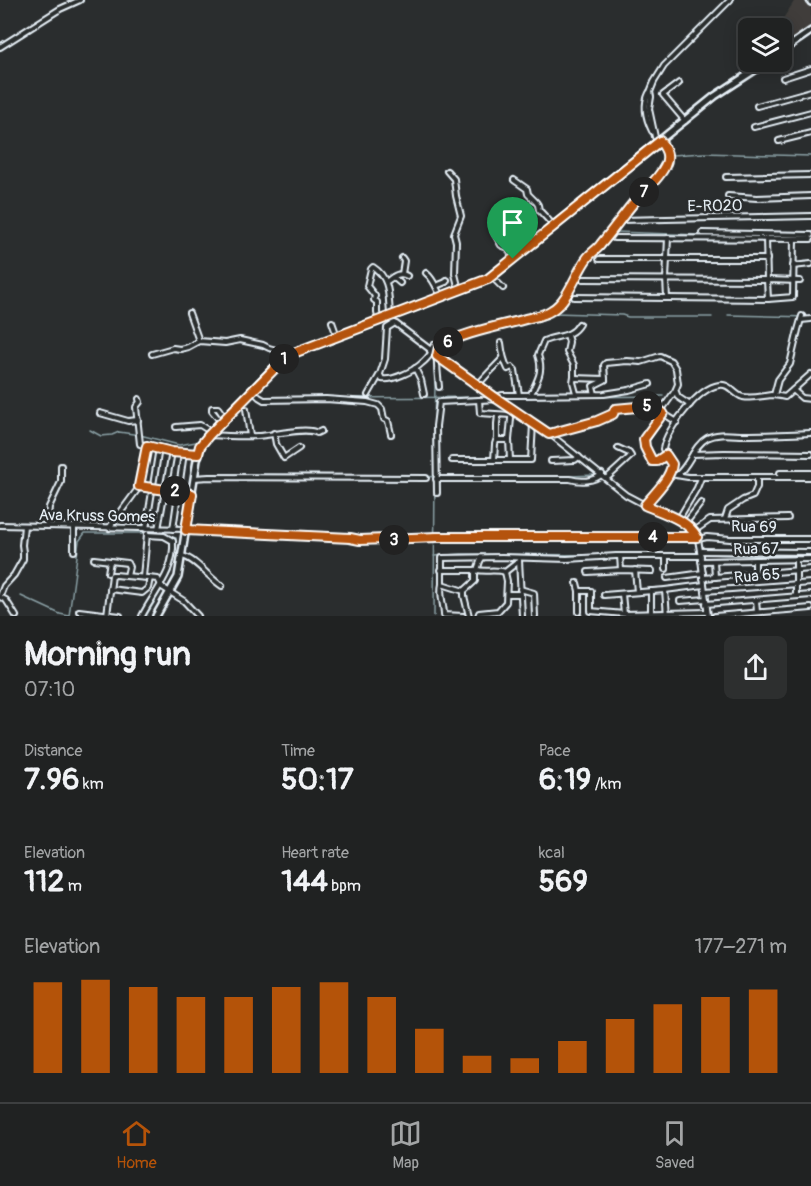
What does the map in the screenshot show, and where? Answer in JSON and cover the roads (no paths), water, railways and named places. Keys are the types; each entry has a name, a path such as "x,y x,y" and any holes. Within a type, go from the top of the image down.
{"main road":[{"path":"792,44 811,31"},
{"path":"156,616 164,588 178,576 200,446 210,433 284,359 291,354 492,277 657,139 686,121 715,96 752,72"}],"street":[{"path":"0,47 60,9 80,0"},
{"path":"439,387 437,356 439,347 494,327 546,314 554,309 559,305 589,256 661,173 668,159 667,152 657,139 649,109 650,92 664,66 730,0"},
{"path":"783,78 811,69"},
{"path":"679,83 663,95 686,121"},
{"path":"757,106 811,91"},
{"path":"754,127 811,112"},
{"path":"779,141 811,133"},
{"path":"447,171 454,179 461,216 453,234 456,240 455,274 459,290"},
{"path":"726,177 811,175"},
{"path":"514,180 527,189 539,210 554,227"},
{"path":"728,196 757,198 811,196"},
{"name":"E-R020","path":"620,220 811,216"},
{"path":"494,232 500,244 508,248 513,259"},
{"path":"702,233 811,237"},
{"path":"614,237 794,239 802,237"},
{"path":"667,298 668,238"},
{"path":"766,238 768,299"},
{"path":"574,297 768,299 794,297 794,239"},
{"path":"402,258 404,261 402,274"},
{"path":"598,259 767,259"},
{"path":"793,266 811,264"},
{"path":"379,321 377,302 367,286 372,268 385,278 391,320 437,356 580,457 626,495 678,520 694,531 701,556 707,614 624,614 591,611 591,591 579,591"},
{"path":"426,273 430,276 441,297"},
{"path":"386,282 402,274 407,276"},
{"path":"393,277 400,283"},
{"path":"492,277 503,288"},
{"path":"583,279 801,281"},
{"path":"436,286 447,280"},
{"path":"189,313 199,341"},
{"path":"774,394 778,380 790,364 802,318 811,319"},
{"path":"332,322 337,336"},
{"path":"368,395 380,374 385,359 387,328 395,323"},
{"path":"531,394 541,370 538,355 543,342 567,335 579,324"},
{"path":"567,335 569,341 567,352 574,365 573,382 576,393"},
{"path":"380,374 382,379 391,379 415,368 421,364 435,344 446,339"},
{"path":"152,354 173,348 188,347 199,341 212,343 240,340 291,354"},
{"path":"501,343 503,358 508,369 512,367 515,370 519,394"},
{"path":"282,352 284,359"},
{"path":"595,394 594,386 605,381 604,365 606,363 641,362 660,356 671,361 676,369 678,384 644,442 652,462 666,455"},
{"path":"478,385 489,370 495,368 503,358"},
{"path":"415,368 424,394"},
{"path":"645,505 670,474 672,464 663,447 668,434 698,395 718,385 728,386 737,395 749,398 774,394 785,397 811,374"},
{"path":"574,378 605,379"},
{"path":"437,493 436,426 438,403 441,401 479,400 519,394 604,394 650,384"},
{"path":"252,390 264,399 326,399 367,402 382,409 391,434"},
{"path":"793,390 802,398 811,399"},
{"path":"675,391 678,397 690,405"},
{"path":"139,399 140,402 136,406 139,444 172,452 198,454"},
{"path":"479,400 480,413 511,416"},
{"path":"549,434 597,421 613,414 615,409 654,407 677,422"},
{"path":"510,460 509,440 513,408"},
{"path":"246,409 250,436"},
{"path":"100,413 128,421 138,420"},
{"path":"494,460 498,415"},
{"path":"452,460 531,460 533,423"},
{"path":"176,427 200,425 210,433 224,436 310,431 317,434 321,432"},
{"path":"274,433 276,444 284,458 298,447"},
{"path":"677,475 683,470 692,454 710,436 811,433"},
{"path":"497,440 509,440"},
{"path":"109,528 139,486 146,446"},
{"path":"143,577 152,488 159,448"},
{"path":"607,478 632,456 618,448"},
{"path":"158,529 172,452"},
{"path":"173,529 184,453"},
{"path":"692,454 811,454"},
{"path":"551,461 575,460 580,457"},
{"path":"47,526 49,507 61,482 61,466"},
{"path":"780,473 811,475"},
{"path":"436,479 570,479 579,481 596,479 602,474"},
{"path":"670,474 684,477 757,478 811,475"},
{"path":"678,520 701,477"},
{"path":"194,478 426,478"},
{"path":"726,519 728,510 753,496 758,487 757,478"},
{"path":"139,486 192,494"},
{"path":"685,524 701,503"},
{"path":"694,531 708,521 788,518"},
{"name":"Ava Kruss Gomes","path":"0,525 147,531 173,529 360,540 437,537 697,538"},
{"path":"16,616 6,600 0,596 4,586 23,560 24,526"},
{"path":"74,527 74,551"},
{"path":"142,616 164,588 173,541 147,531"},
{"name":"Rua 69","path":"697,538 811,539"},
{"path":"463,616 444,615 440,596 441,558 443,557 567,559 811,552"},
{"path":"182,556 190,559 222,586"},
{"path":"620,556 621,570"},
{"name":"Rua 67","path":"701,556 714,561 811,559"},
{"path":"666,557 666,569"},
{"path":"464,591 475,582 475,573 483,558"},
{"path":"94,559 127,563 128,576"},
{"path":"504,572 519,559"},
{"path":"519,559 522,616"},
{"path":"796,559 796,596"},
{"path":"755,560 755,574"},
{"path":"108,573 110,561"},
{"path":"714,561 715,577"},
{"path":"667,578 703,575 715,577 811,569"},
{"path":"441,570 504,572"},
{"path":"635,570 637,592"},
{"path":"588,572 652,571"},
{"path":"478,616 483,612 498,611 506,602 504,572"},
{"path":"107,615 112,575 158,579 167,575"},
{"path":"110,589 142,593 148,588 150,578"},
{"path":"158,579 164,588 188,605 198,616"},
{"path":"577,583 579,612"},
{"name":"Rua 65","path":"705,591 811,583"},
{"path":"442,584 464,591"},
{"path":"604,595 704,585"},
{"path":"665,590 668,615"},
{"path":"464,591 469,616"},
{"path":"507,594 520,591 534,592 535,616"},
{"path":"651,591 651,614"},
{"path":"622,594 624,614"},
{"path":"680,601 756,600 811,595"},
{"path":"756,600 757,612"},
{"path":"716,616 811,608"},
{"path":"79,611 91,615 120,616"}],"waterway":[{"path":"672,155 704,153 811,156"},
{"path":"615,232 701,235"},
{"path":"554,313 628,317 712,317"},
{"path":"728,315 811,317"},
{"path":"434,426 433,353 436,346 443,343"},
{"path":"257,391 262,397 292,397"},
{"path":"499,398 663,396"},
{"path":"294,397 321,397"},
{"path":"332,398 493,397"},
{"path":"90,430 101,436 119,432 179,445 196,442 202,437"},
{"path":"434,616 435,470"},
{"path":"211,474 435,477 595,475"},
{"path":"69,616 79,541 85,533 145,533"},
{"path":"168,536 176,538 175,548"},
{"path":"434,556 461,554 603,555"},
{"path":"705,554 811,555"},
{"path":"164,585 171,572 172,562"},
{"path":"146,616 162,589"},
{"path":"21,596 69,616"}]}
